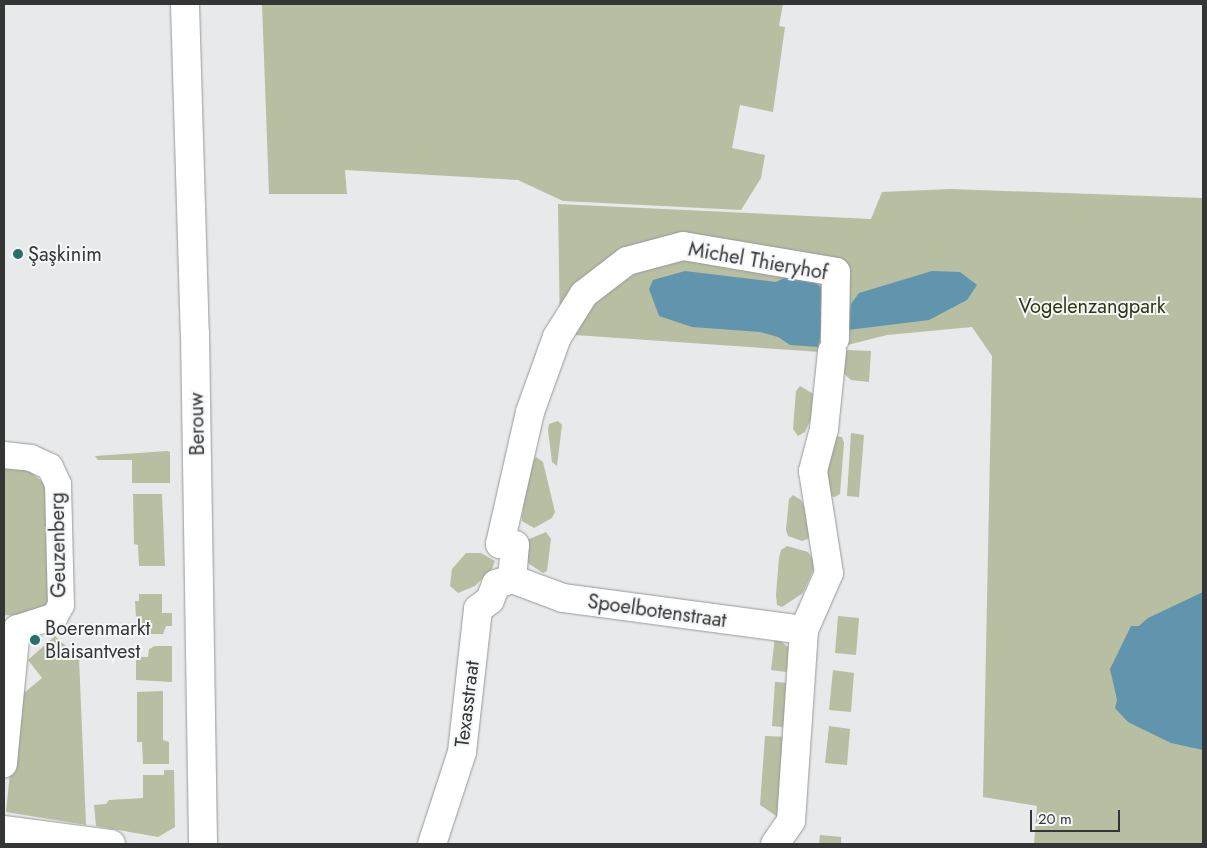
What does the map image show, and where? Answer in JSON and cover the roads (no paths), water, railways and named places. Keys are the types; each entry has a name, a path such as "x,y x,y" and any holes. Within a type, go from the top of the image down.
{"street":[{"name":"Berouw","path":"186,4 196,343 203,844"},
{"name":"Michel Thieryhof","path":"512,579 514,545 500,544 530,412 556,337 584,294 627,261 683,246 836,272 838,289 834,345 824,428 813,470 829,573 804,630"},
{"name":"Geuzenberg","path":"4,455 31,458 50,467 58,484 61,605 55,616 18,628 4,764"},
{"name":"Spoelbotenstraat","path":"512,579 563,598 804,630"},
{"name":"Texasstraat","path":"432,844 462,752 478,609 490,600 496,584 512,579"},
{"path":"774,844 791,821 804,630"},
{"path":"4,830 111,844"}],"water":[{"path":"685,271 776,282 788,276 809,278 821,287 822,298 849,317 851,304 859,293 932,271 960,272 977,285 967,300 929,320 848,330 822,317 819,347 790,345 778,337 760,332 692,327 659,316 649,289 653,280"},
{"path":"1203,592 1203,750 1171,743 1128,722 1115,708 1117,700 1110,669 1131,626 1139,626 1148,618"}],"place":[{"name":"Şaşkinim","path":"18,254"},
{"name":"Boerenmarkt Blaisantvest","path":"35,640"}],"park label":[{"name":"Vogelenzangpark","path":"1092,306"}]}
